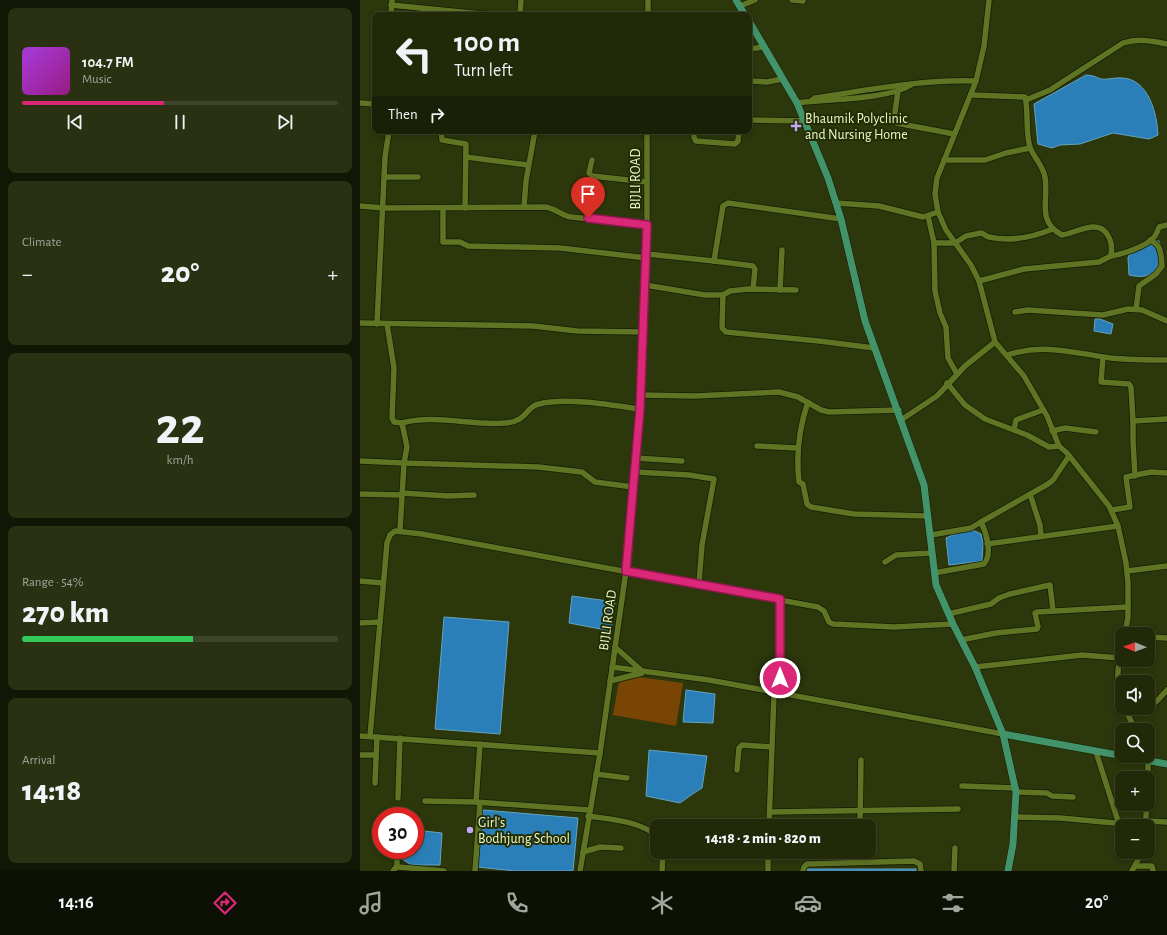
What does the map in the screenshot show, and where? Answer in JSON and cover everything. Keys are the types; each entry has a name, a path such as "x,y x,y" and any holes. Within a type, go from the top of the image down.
{"main road":[{"path":"738,3 743,12"},
{"path":"752,26 797,103 806,121 828,178 841,219 865,321 874,348 899,410 901,420 924,485 937,588 948,614 975,667 1003,734 1016,790 1013,844 1008,871"},
{"path":"1003,734 1115,755"},
{"path":"1155,761 1167,764"}],"street":[{"path":"520,12 521,0"},
{"path":"648,0 648,12"},
{"path":"738,3 755,0"},
{"path":"792,0 803,1"},
{"path":"989,0 984,46 972,95 954,134 935,186 938,212 955,243 971,265 979,281 990,317 995,342 1024,376 1043,410 1059,446 1069,456 1112,510 1118,526 1127,571 1128,607 1125,627"},
{"path":"391,2 468,12"},
{"path":"1026,100 1050,90 1123,43 1137,40 1167,44"},
{"path":"752,49 764,47"},
{"path":"752,81 767,82 782,79"},
{"path":"797,103 811,101 822,102 898,91 911,85 947,80 976,81"},
{"path":"811,101 815,98 905,84 911,85"},
{"path":"898,91 894,119 896,123 954,134"},
{"path":"972,95 1023,96 1026,100 1030,148 1038,159 1045,175 1047,221 1053,230 1064,235 1088,228 1101,229 1105,231 1111,242 1111,256"},
{"path":"360,103 372,104"},
{"path":"752,120 806,121"},
{"path":"377,324 379,256 384,208 385,157 389,134"},
{"path":"441,134 442,140 466,144 465,208"},
{"path":"524,207 528,165 534,134"},
{"name":"BIJLI ROAD","path":"580,871 600,752 626,571 635,472 640,409 647,256 647,134"},
{"path":"694,134 696,141 735,144 738,141 739,134"},
{"path":"944,160 985,160 1006,153 1030,148"},
{"path":"466,157 528,165"},
{"path":"592,160 589,173 592,176 647,182"},
{"path":"385,177 418,177"},
{"path":"714,261 725,203 841,219"},
{"path":"836,203 866,204 923,217 938,212"},
{"path":"360,206 384,208 552,208 561,214 571,217 647,225"},
{"path":"443,208 443,242 460,242 468,246 560,248 714,261 753,266 755,269 753,289"},
{"path":"928,216 934,243 935,291 940,313 946,327 948,358 957,374"},
{"path":"979,281 1024,268 1099,262 1111,256 1126,253 1150,240 1155,236 1159,227 1167,225"},
{"path":"934,243 955,243 966,236 982,233 988,237 1009,239 1015,237 1034,237 1053,230"},
{"path":"1136,309 1138,286 1156,274 1162,266 1160,248 1156,242 1150,240"},
{"path":"780,290 782,250"},
{"path":"645,285 700,295 722,295 730,291 753,289 796,290"},
{"path":"722,295 722,328 726,332 874,348"},
{"path":"1015,312 1028,310 1103,315 1128,309 1136,309 1150,312 1167,321"},
{"path":"360,323 533,326 577,331 644,332"},
{"path":"387,324 394,368 392,418 394,422 402,423 417,420 480,424 511,422 523,418 533,407 542,403 596,403 640,409"},
{"path":"901,420 929,403 937,396 947,383 995,342"},
{"path":"1007,355 1025,350 1055,349 1067,350 1077,354 1128,360 1167,360"},
{"path":"1103,357 1101,382 1129,384 1131,387 1133,421 1132,441 1136,476"},
{"path":"947,383 965,405 986,419 1014,430 1049,447 1059,446"},
{"path":"640,395 695,396 770,391 798,397 821,410 829,412 899,410"},
{"path":"808,402 802,422 798,448 799,482 803,484 806,501 811,507 854,514 928,516"},
{"path":"1014,430 1016,420 1043,410"},
{"path":"1133,421 1167,419"},
{"path":"400,530 404,463 407,447 402,423"},
{"path":"1052,430 1065,428 1096,432"},
{"path":"757,446 798,448"},
{"path":"931,535 971,528 982,522 1053,479 1069,456"},
{"path":"635,458 682,461"},
{"path":"360,461 538,467 582,472 595,482 633,487"},
{"path":"635,472 684,474 714,479 702,544 699,583"},
{"path":"1112,510 1130,507 1126,477 1151,472 1167,473"},
{"path":"360,494 448,496 474,495"},
{"path":"1030,494 1040,525 1041,536"},
{"path":"934,573 984,564 986,562 987,537 982,522"},
{"path":"987,544 1118,526"},
{"path":"370,736 387,543 392,533 400,530 699,583 822,608 827,619 833,624 894,627 953,624"},
{"path":"885,562 896,554 932,554"},
{"path":"1127,571 1167,566"},
{"path":"360,581 383,583"},
{"path":"948,614 991,604 999,598 1010,594 1050,586 1053,610"},
{"path":"770,819 772,747 777,693 780,599"},
{"path":"961,640 996,633 1037,629 1035,613 1053,610 1128,607"},
{"path":"360,623 380,622"},
{"path":"1155,637 1167,638"},
{"path":"615,647 644,672"},
{"path":"975,667 1082,655 1115,657"},
{"path":"612,667 709,680 1003,734"},
{"path":"610,681 644,672"},
{"path":"1155,702 1167,690"},
{"path":"360,736 600,752"},
{"path":"374,783 377,737"},
{"path":"398,798 400,738"},
{"path":"475,871 480,744"},
{"path":"737,770 739,748 742,745 772,747"},
{"path":"1096,752 1118,819"},
{"path":"360,754 376,755"},
{"path":"860,819 861,760"},
{"path":"596,774 628,778"},
{"path":"962,786 1047,793 1052,796 1072,797"},
{"path":"425,801 478,803 589,813 646,829 650,832"},
{"path":"770,812 958,809"},
{"path":"1015,818 1060,818 1115,826"},
{"path":"1155,823 1167,822"},
{"path":"583,852 600,847 621,848"},
{"path":"954,871 955,848"},
{"path":"396,859 395,869 444,871"},
{"path":"662,871 663,859"},
{"path":"768,859 768,871"},
{"path":"1132,871 1139,859"},
{"path":"803,871 807,864 914,861 920,864 921,871"},
{"path":"1136,866 1152,866 1153,871"}],"shaded area":[{"path":"631,676 683,683 676,726 613,715 619,681"}],"water":[{"path":"1086,75 1101,79 1123,78 1132,80 1139,85 1150,99 1156,118 1158,135 1149,139 1113,133 1080,144 1060,145 1052,148 1038,144 1034,104"},
{"path":"1155,240 1159,241 1161,251 1160,262 1157,267 1150,274 1145,276 1129,275 1128,258 1130,253"},
{"path":"1095,319 1100,319 1113,324 1111,334 1094,331"},
{"path":"973,530 981,534 983,543 982,561 949,565 946,538 960,532"},
{"path":"572,596 615,602 611,631 569,623"},
{"path":"444,617 509,622 500,734 435,729"},
{"path":"686,690 715,694 713,723 683,722"},
{"path":"649,750 707,756 702,788 680,803 646,796"},
{"path":"483,810 578,818 573,871 515,871 477,867"},
{"path":"424,831 442,833 440,865 411,865 402,859 424,859"},
{"path":"807,869 916,869 916,871 807,871"}],"place":[{"name":"Bhaumik Polyclinic and Nursing Home","path":"796,126"},
{"name":"Girl's Bodhjung School","path":"470,830"}],"route":[{"path":"588,218 647,225 640,409 626,571 699,583 780,599 780,678"}]}
